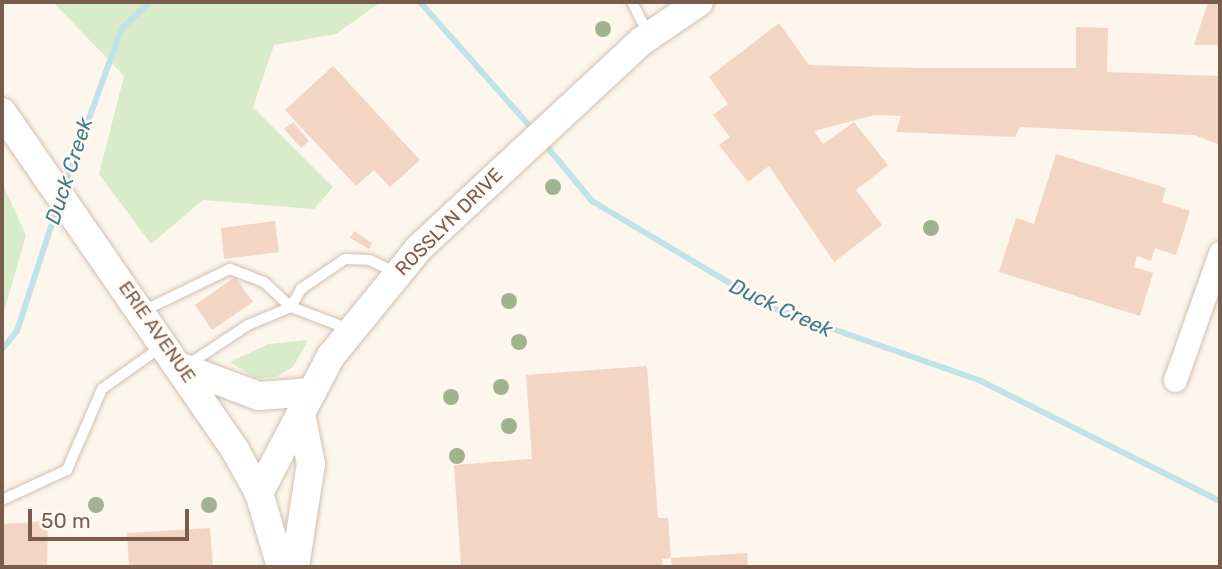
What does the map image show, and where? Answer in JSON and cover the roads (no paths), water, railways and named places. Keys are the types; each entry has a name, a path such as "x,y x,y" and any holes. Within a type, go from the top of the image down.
{"street":[{"name":"ROSSLYN DRIVE","path":"259,493 349,329 397,273 522,149 649,36 699,2"},
{"name":"ERIE AVENUE","path":"2,113 184,368 259,493 281,567"},
{"path":"1175,380 1220,253"},
{"path":"184,368 259,396 306,403 311,464 295,567"}],"lane":[{"path":"632,2 649,36"},
{"path":"184,368 248,325 291,307 301,289 345,259 370,260 397,273"},
{"path":"143,311 230,269 264,282 291,307 349,329"},
{"path":"2,500 67,470 102,389 166,344"}],"waterway":[{"name":"Duck Creek","path":"64,187 122,28 150,2"},
{"name":"Duck Creek","path":"420,2 534,131"},
{"name":"Duck Creek","path":"543,142 592,201 770,307 981,381 1220,501"},
{"name":"Duck Creek","path":"2,349 17,331 57,208"}]}
